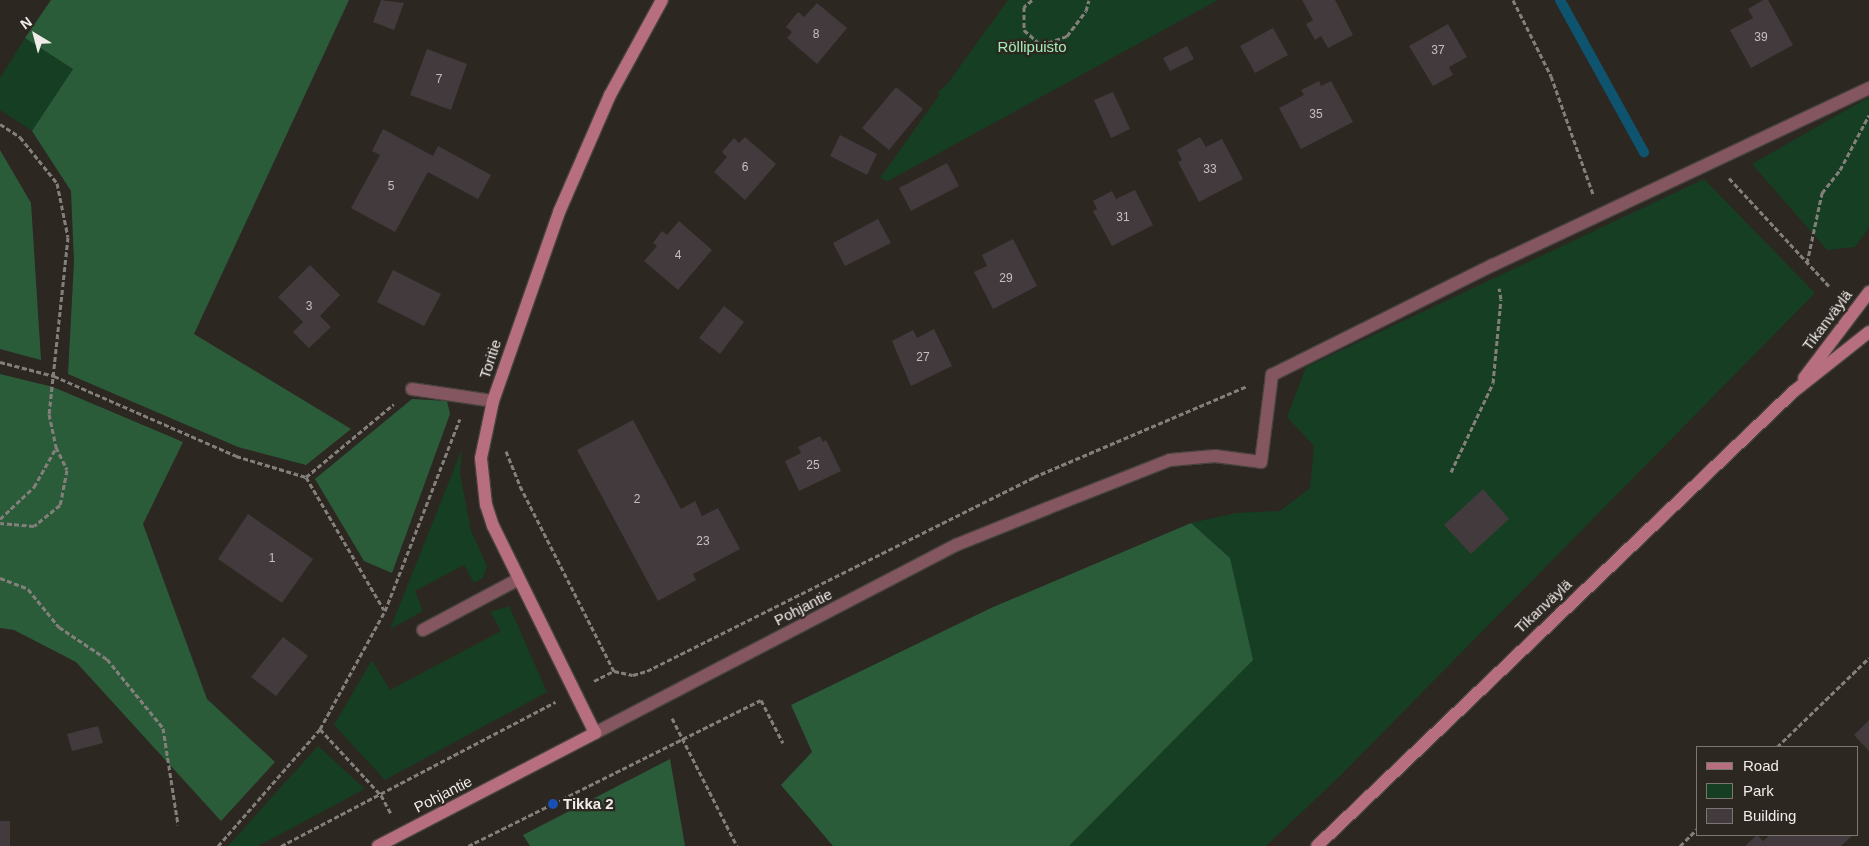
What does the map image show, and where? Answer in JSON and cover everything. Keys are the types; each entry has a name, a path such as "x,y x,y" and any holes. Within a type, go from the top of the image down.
{"street":[{"name":"Toritie","path":"595,733 517,580 486,505 481,458 485,431 493,400 560,210 610,95 662,0"},
{"path":"1272,375 1600,213 1869,88"},
{"name":"Tikanväylä","path":"1793,392 1869,292"},
{"name":"Tikanväylä","path":"1317,846 1793,392 1869,332"},
{"name":"Pohjantie","path":"378,846 956,546 1170,460 1215,456 1261,462 1272,375"},
{"path":"412,389 493,400"},
{"path":"423,630 517,580"}],"path":[{"path":"1032,0 1024,7 1024,30 1041,45 1067,36 1086,11 1089,0"},
{"path":"1513,0 1551,76 1600,213"},
{"path":"1807,263 1822,193 1840,170 1869,114"},
{"path":"0,124 20,137 57,183 68,237 49,414 56,447 67,470 60,505 34,526 0,521"},
{"path":"1712,160 1829,286"},
{"path":"1451,472 1494,383 1501,299 1493,265"},
{"path":"0,362 54,376 236,456 306,477 385,611"},
{"path":"281,846 614,671 632,675 648,671 1026,481 1158,422 1272,375"},
{"path":"306,477 412,389"},
{"path":"218,846 320,729 385,611 416,538 468,396"},
{"path":"485,431 510,454 520,486 614,671"},
{"path":"0,521 34,487 56,447"},
{"path":"0,578 28,589 59,627 107,659 163,728 178,826"},
{"path":"1778,746 1869,658"},
{"path":"468,846 761,700 783,743"},
{"path":"320,729 381,795 402,834"},
{"path":"682,739 737,846"},
{"path":"1680,846 1696,830"}],"green space":[{"path":"51,0 349,0 194,334 351,429 306,465 238,447 68,374 74,262 71,191 32,131 73,69 25,38"},
{"name":"Röllipuisto","path":"1008,0 1218,0 888,181 880,178 940,94 938,92 948,83"},
{"path":"25,38 73,69 32,131 0,110 0,78"},
{"path":"1869,97 1869,228 1855,247 1827,250 1752,164"},
{"path":"0,150 31,203 41,360 0,349"},
{"path":"1704,179 1815,293 1340,776 1266,846 1069,846 1252,660 1230,558 1191,523 1236,513 1280,511 1310,488 1314,446 1287,417 1306,367"},
{"path":"0,374 53,387 183,442 143,524 207,699 275,762 221,821 76,662 14,630 0,628"},
{"path":"412,399 447,401 450,414 392,573 364,561 315,479"},
{"path":"462,449 460,473 471,531 487,566 483,578 474,583 464,565 415,591 423,611 390,629"},
{"path":"1191,523 1230,558 1253,660 1069,846 833,846 781,785 812,752 791,705 991,608"},
{"path":"509,606 547,692 385,780 334,725 372,660 390,690 501,631 490,612"},
{"path":"318,746 365,789 258,846 228,846"},
{"path":"670,759 685,846 530,846 523,835"}],"building":[{"path":"381,0 404,3 394,30 373,22"},
{"path":"1302,0 1335,0 1353,35 1328,48 1321,36 1315,40 1306,24 1313,20"},
{"path":"1763,0 1768,0 1793,45 1751,68 1730,30 1753,18 1748,9"},
{"path":"817,3 847,28 817,64 787,38 792,32 786,27 798,12 804,17"},
{"path":"1448,24 1467,57 1449,67 1453,75 1433,86 1409,46"},
{"path":"1273,28 1288,55 1255,73 1240,46"},
{"path":"1187,46 1194,59 1170,71 1163,58"},
{"path":"427,49 467,64 451,110 410,95"},
{"path":"1319,81 1321,86 1331,81 1353,122 1301,149 1279,108 1304,95 1301,90"},
{"path":"896,87 923,109 889,150 862,128"},
{"path":"1113,92 1130,129 1111,138 1094,100"},
{"path":"383,129 433,156 438,146 491,175 478,199 428,172 395,232 351,208 380,155 372,151"},
{"path":"840,135 877,154 867,175 830,156"},
{"path":"745,137 776,164 745,200 714,172 727,157 722,152 734,138 739,143"},
{"path":"1200,137 1206,147 1222,139 1243,179 1199,202 1178,162 1182,160 1177,150"},
{"path":"947,163 959,186 911,211 899,188"},
{"path":"1135,190 1153,225 1112,246 1093,211 1097,209 1093,201 1112,191 1116,199"},
{"path":"878,219 891,243 845,266 833,243"},
{"path":"679,221 712,250 678,290 644,261 657,246 653,243 662,231 667,235"},
{"path":"1013,239 1037,286 993,309 974,272 987,266 982,255"},
{"path":"310,265 340,295 320,316 331,327 309,348 293,332 303,322 278,297"},
{"path":"393,270 441,294 424,326 377,302"},
{"path":"724,306 744,322 720,354 699,338"},
{"path":"934,329 952,366 911,386 892,341 913,330 917,338"},
{"path":"633,420 681,509 695,501 702,516 718,508 740,549 693,574 696,580 658,601 577,450"},
{"path":"820,436 823,442 826,440 841,471 799,491 785,461 801,453 798,447"},
{"path":"1483,489 1509,519 1471,554 1444,525"},
{"path":"248,514 313,559 282,603 218,559"},
{"path":"283,637 308,656 276,696 251,677"},
{"path":"1869,720 1869,751 1854,735"},
{"path":"98,726 103,743 72,751 67,734"},
{"path":"0,821 10,821 10,846 0,846"},
{"path":"1756,836 1763,841 1769,836 1852,836 1841,846 1745,846"}],"waterway":[{"path":"1560,0 1644,152"}],"place":[{"name":"Tikka 2","path":"553,804"}]}
